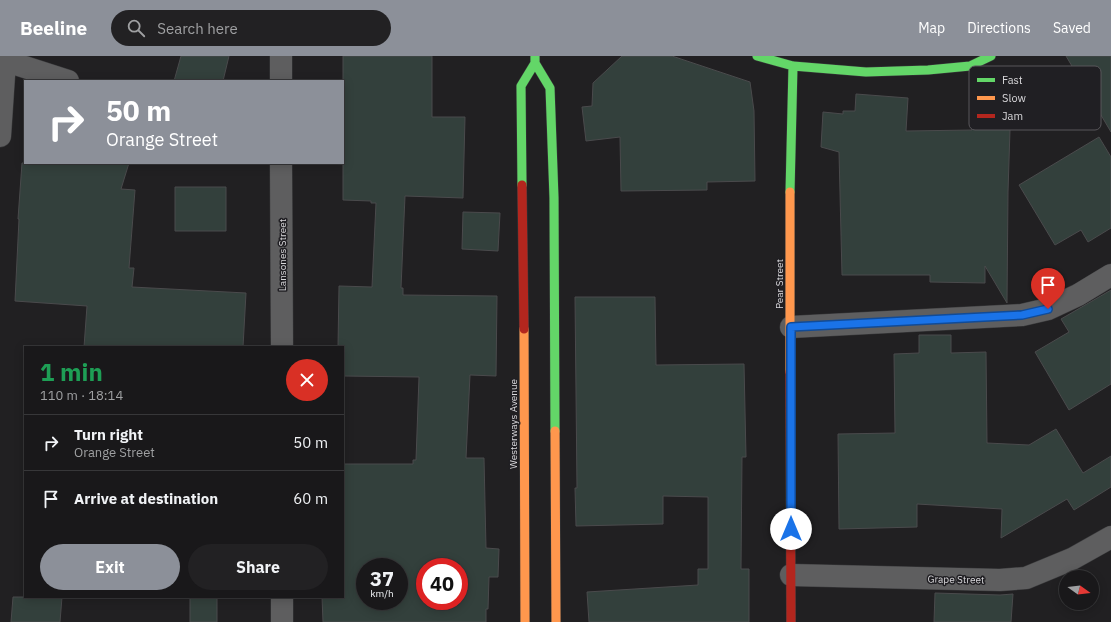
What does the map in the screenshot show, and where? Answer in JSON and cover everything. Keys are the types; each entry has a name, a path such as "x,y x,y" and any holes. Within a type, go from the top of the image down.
{"street":[{"path":"281,56 281,80"},
{"path":"757,56 794,66 866,72 928,70 969,66"},
{"path":"970,66 990,56"},
{"path":"0,136 2,60 65,80"},
{"name":"Westerways Avenue","path":"525,622 527,227 521,86 535,60"},
{"name":"Westerways Avenue","path":"535,60 550,88 550,228 556,622"},
{"name":"Pear Street","path":"791,622 790,192 794,66"},
{"name":"Lansones Street","path":"281,164 282,346"},
{"path":"791,327 1022,315 1048,309 1078,295 1111,275"},
{"name":"Grape Street","path":"791,575 992,579 1026,578 1072,559 1111,537"},
{"path":"282,598 282,622"}],"building":[{"path":"181,56 229,56 223,80 174,80"},
{"path":"343,56 432,56 432,117 465,117 463,198 405,196 401,288 403,288 403,295 497,296 496,376 470,375 466,458 484,458 486,548 499,549 498,577 489,577 486,622 323,622 322,598 344,598 344,464 413,464 413,460 416,460 419,377 344,376 344,346 338,346 339,286 372,287 376,203 371,203 371,201 343,200"},
{"path":"622,56 672,56 750,82 754,111 755,181 707,182 707,190 621,191 620,137 586,141 582,107 592,106 593,83"},
{"path":"1066,56 1111,56 1111,132 1101,115 1101,66 1072,66"},
{"path":"856,94 908,98 906,131 1010,130 1007,303 985,266 985,283 930,282 930,275 842,275 839,152 821,147 823,112 843,114 843,111 855,111"},
{"path":"1099,137 1111,157 1111,228 1088,242 1081,230 1055,245 1019,185"},
{"path":"22,163 129,164 121,189 135,190 129,268 134,268 132,287 246,293 243,346 84,346 87,306 15,301"},
{"path":"175,187 226,187 226,231 175,231"},
{"path":"463,212 500,213 498,251 462,249"},
{"path":"1111,290 1111,384 1069,410 1035,352 1069,332 1061,319"},
{"path":"575,297 655,297 656,365 744,364 746,457 742,457 741,569 749,569 749,622 589,622 587,592 698,585 698,569 708,569 708,497 663,496 663,524 576,526"},
{"path":"919,335 951,335 951,353 986,352 987,443 1029,445 1056,429 1083,473 1111,456 1111,487 1074,510 1067,499 1001,538 1002,509 917,504 917,527 839,529 838,434 895,433 894,354 919,353"},
{"path":"935,593 1013,594 1011,622 934,622"},
{"path":"13,597 62,598 60,622 11,622"},
{"path":"190,598 217,598 217,622 190,622"}],"traffic: fast":[{"path":"522,185 521,86 535,63 535,56"},
{"path":"757,56 793,66 866,72 928,70 969,66"},
{"path":"970,66 991,56"},
{"path":"535,63 550,88 554,198 555,431"},
{"path":"790,192 793,66"}],"traffic: slow":[{"path":"790,192 790,372"},
{"path":"524,329 525,622"},
{"path":"555,431 556,622"}],"traffic: jam":[{"path":"522,185 524,329"},
{"path":"790,372 791,622"}],"route":[{"path":"791,529 791,327 1022,315 1048,309"}]}
